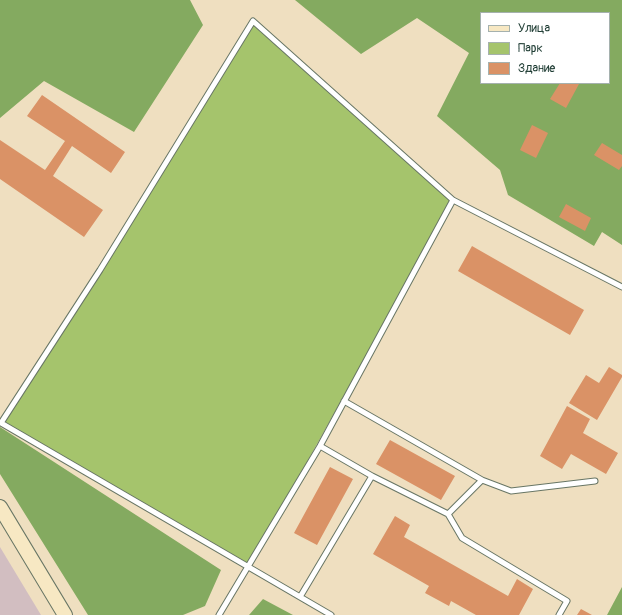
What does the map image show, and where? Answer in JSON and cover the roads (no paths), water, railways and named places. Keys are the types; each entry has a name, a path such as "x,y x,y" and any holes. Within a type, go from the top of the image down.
{"main road":[{"path":"0,507 65,615"}],"lane":[{"path":"331,615 1,423 100,270 253,21 453,200 622,287"},
{"path":"219,615 320,446 453,200"},
{"path":"344,401 482,480 511,491 595,481"},
{"path":"320,446 372,476 448,514 462,538 566,601 559,615"},
{"path":"300,597 372,476"},
{"path":"448,514 482,480"}]}
